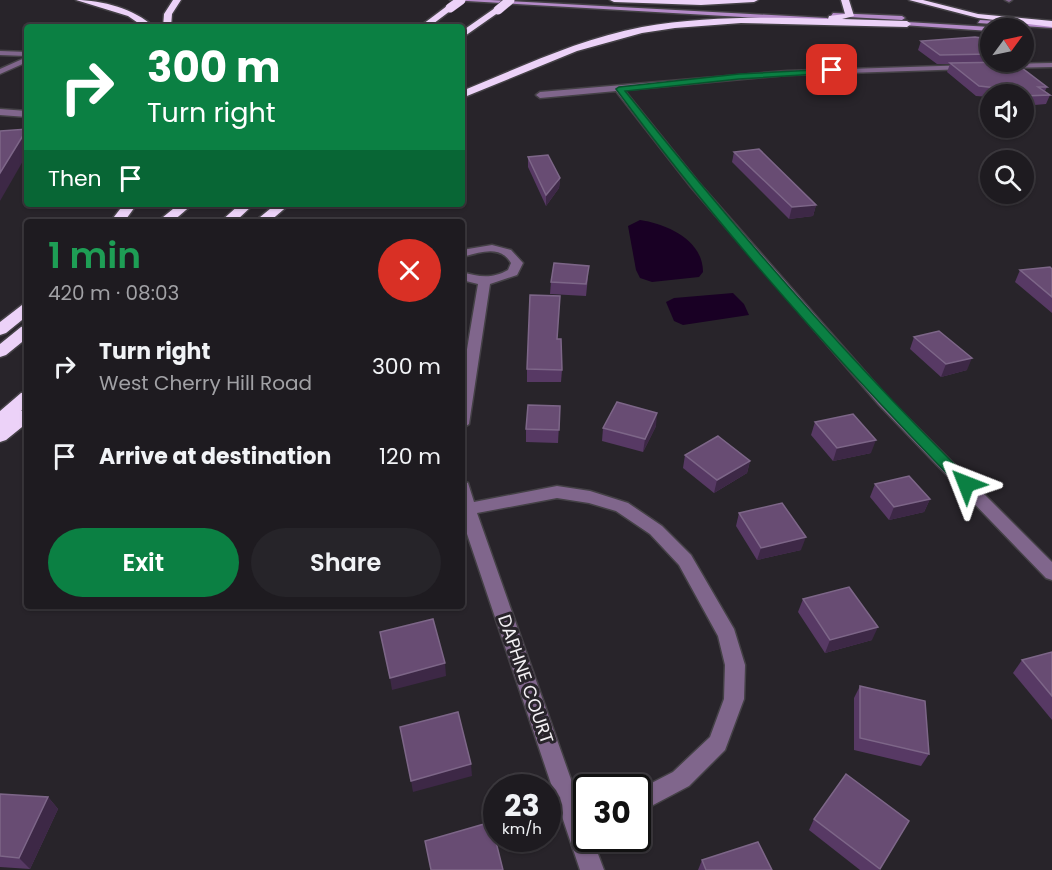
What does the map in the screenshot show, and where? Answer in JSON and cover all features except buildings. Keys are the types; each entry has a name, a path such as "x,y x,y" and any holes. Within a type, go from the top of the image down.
{"highway":[{"path":"80,0 118,9 131,14 146,24"},
{"path":"167,24 168,14 177,0"},
{"path":"427,24 451,4 461,0"},
{"path":"493,10 501,0"},
{"path":"465,31 510,0"},
{"path":"614,0 701,3 754,0"},
{"path":"743,15 832,18 850,16 845,0"},
{"path":"913,0 970,15 1052,25"},
{"path":"465,94 594,43 661,27 696,23 763,21 907,24"},
{"path":"119,219 129,207"},
{"path":"168,219 183,207"},
{"path":"231,219 245,207"},
{"path":"265,219 280,207"},
{"path":"0,330 24,310"},
{"path":"0,352 24,332"},
{"path":"0,420 24,400"},
{"path":"0,436 24,416"}],"main road":[{"path":"579,0 1052,25"},
{"path":"451,4 743,15 980,28"},
{"path":"1034,32 1052,33"}],"street":[{"path":"0,53 24,54"},
{"path":"0,72 24,60"},
{"path":"1034,65 1052,65"},
{"path":"540,95 787,73 980,67"},
{"path":"619,89 695,185 884,402 1052,573"},
{"path":"0,111 22,114"},
{"path":"0,123 22,114"},
{"path":"465,253 474,249 488,248 509,253 517,263 513,272 496,280 484,281 465,277"},
{"path":"465,404 484,281"},
{"path":"467,509 557,492 590,497 622,507 656,530 685,560 727,635 735,665 734,699 718,743 681,779 651,795"},
{"name":"DAPHNE COURT","path":"465,500 573,797"},
{"name":"DAPHNE COURT","path":"588,852 592,870"}],"shaded area":[{"path":"640,220 661,225 682,235 697,251 703,272 699,277 652,282 640,278 636,270 628,226"},
{"path":"733,293 744,304 749,315 683,325 674,321 666,302 674,298"}],"route":[{"path":"832,70 619,89 695,185 824,334 884,402 966,484"}]}
